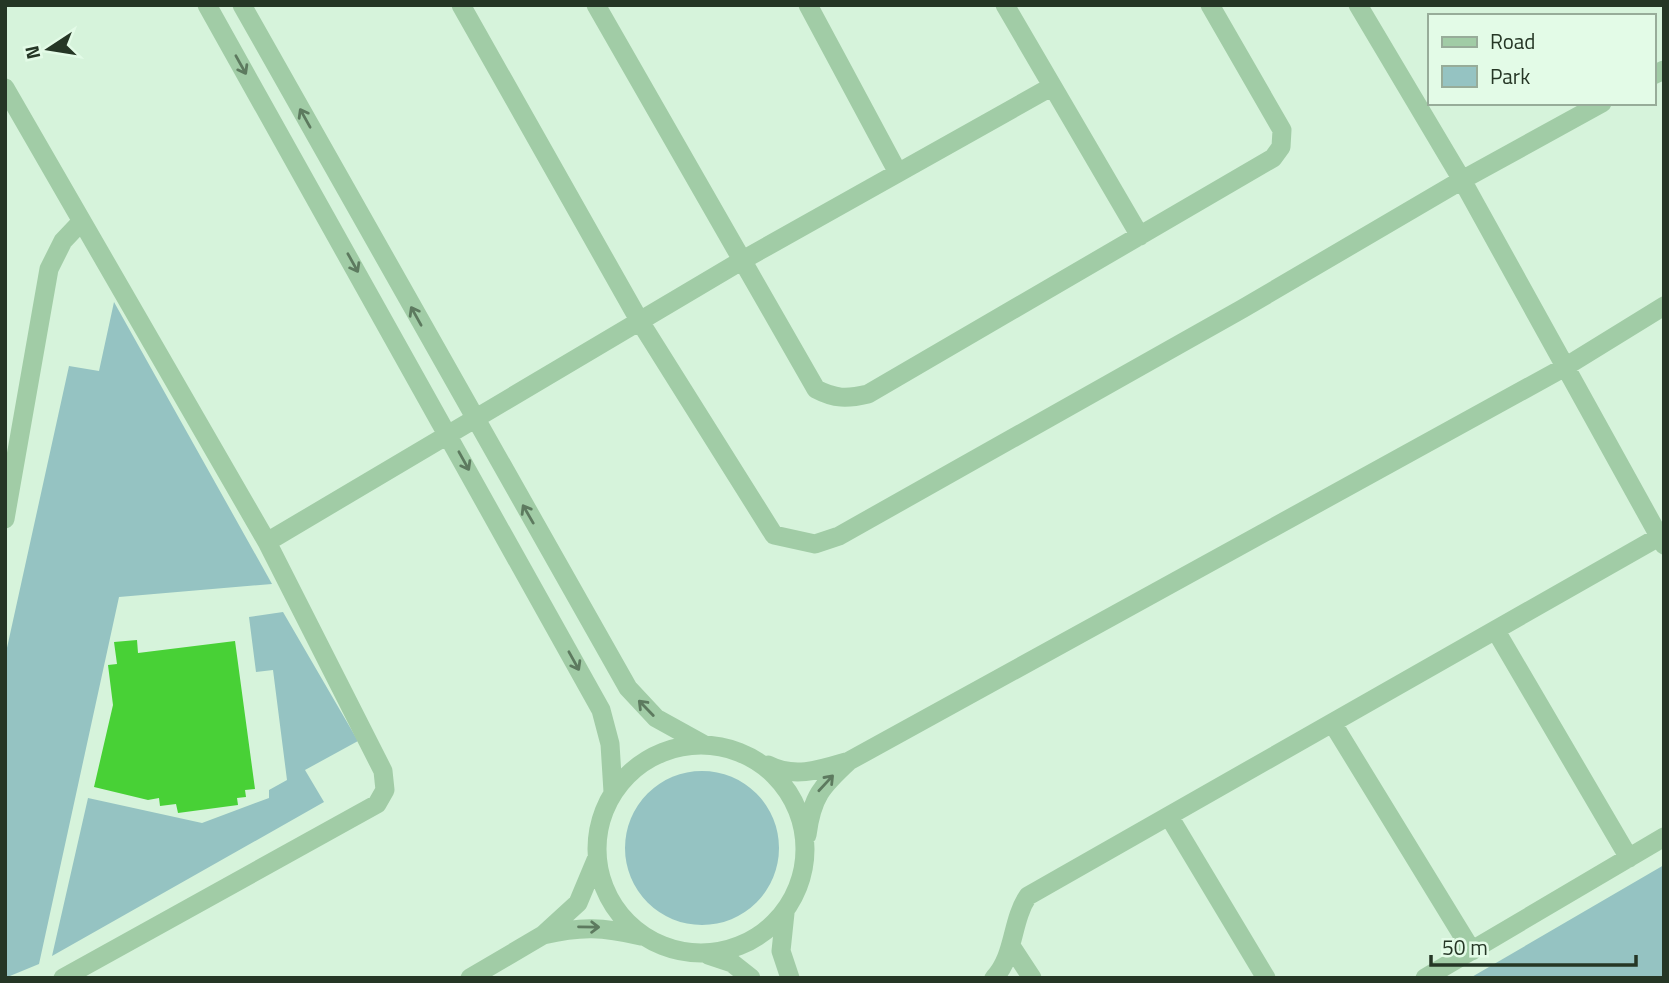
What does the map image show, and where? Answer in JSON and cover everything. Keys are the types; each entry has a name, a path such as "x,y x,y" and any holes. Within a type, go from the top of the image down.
{"street":[{"path":"208,5 601,710 610,744 613,792"},
{"path":"242,5 474,421 628,688 656,718 703,744"},
{"path":"461,5 639,320 774,535 816,544 839,536 1598,105"},
{"path":"596,5 816,389 833,398 850,399 868,394 1273,158 1281,147 1282,130 1210,5"},
{"path":"808,5 897,171"},
{"path":"1005,5 1140,236"},
{"path":"994,978 1011,946 1018,911 1028,896 1662,539 1462,180 1358,5"},
{"path":"267,542 450,436 639,320 897,171 1051,87"},
{"path":"5,88 267,542 383,771 385,790 377,804 63,978"},
{"path":"5,519 49,269 63,241 81,222"},
{"path":"642,936 619,915 604,889 597,859 599,824 613,792 631,771 652,756 677,747 703,744 731,749 790,772 811,772 849,761 1565,367 1664,306"},
{"path":"1496,631 1629,858"},
{"path":"1333,724 1472,951"},
{"path":"756,760 776,776 792,797 802,821 806,846"},
{"path":"707,954 729,951 750,942 769,930 785,913 800,881 811,811 820,789 849,761"},
{"path":"1170,818 1266,978"},
{"path":"1425,978 1664,837"},
{"path":"470,978 543,935 579,903 597,859"},
{"path":"785,913 781,951 790,978"},
{"path":"543,935 579,926 608,928 642,936 672,950 707,954 732,963 751,978"},
{"path":"1011,946 1032,978"}],"green space":[{"path":"114,302 272,584 119,597 39,964 5,978 5,657 69,366 99,371"},
{"path":"283,612 358,741 305,770 324,802 52,956 88,798 202,823 269,798 269,790 287,780 273,670 256,672 249,617"},
{"path":"702,771 731,777 756,794 773,819 779,848 773,877 756,902 731,919 702,925 673,919 648,902 631,877 625,848 631,819 648,794 673,777"},
{"path":"1664,865 1664,978 1470,978"}],"building":[{"path":"137,640 138,653 235,641 255,789 245,790 246,797 237,798 238,805 178,813 176,804 160,806 159,798 148,800 94,787 113,705 108,665 117,664 114,642"}]}
